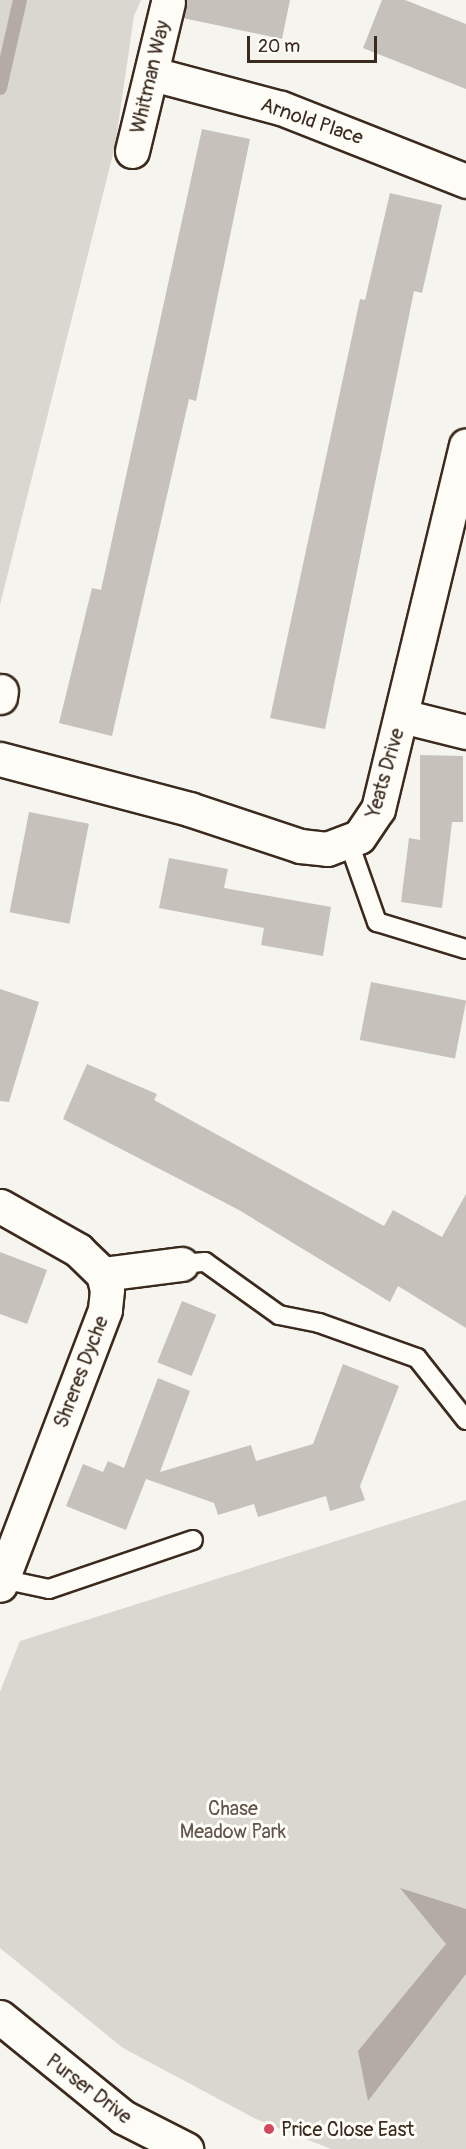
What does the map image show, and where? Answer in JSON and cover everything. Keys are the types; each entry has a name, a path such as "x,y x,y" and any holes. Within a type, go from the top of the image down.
{"street":[{"name":"Whitman Way","path":"132,152 153,74 168,2"},
{"name":"Arnold Place","path":"153,74 281,108 466,181"},
{"name":"Yeats Drive","path":"349,843 367,831 378,809 466,446"},
{"path":"402,716 466,732"},
{"path":"0,759 189,809 300,846 327,849 349,843"},
{"path":"0,1206 78,1250 103,1274 182,1264"},
{"name":"Shreres Dyche","path":"1,1582 105,1310 103,1274"},
{"name":"Purser Drive","path":"0,2017 123,2117 186,2149"}],"lane":[{"path":"349,843 377,922 466,949"},
{"path":"182,1264 205,1262 279,1315 319,1323 417,1358 466,1420"},
{"path":"1,1582 49,1589 194,1540"}],"green space":[{"path":"0,0 141,0 134,16 115,146 0,605"},
{"name":"Chase Meadow Park","path":"466,1500 466,2149 331,2149 256,2119 123,2048 0,1948 0,1692 20,1641"}],"shaded area":[{"path":"400,1888 466,1909 466,1974 368,2101 358,2051 446,1944"}],"building":[{"path":"186,0 290,0 282,39 183,18"},
{"path":"382,0 405,0 466,24 466,89 363,48"},
{"path":"202,129 250,139 196,401 189,399 112,736 59,723 92,588 101,590"},
{"path":"390,193 442,205 422,293 414,291 325,729 270,718 360,299 365,300"},
{"path":"420,755 463,756 463,822 452,822 442,908 401,902 409,838 420,840"},
{"path":"29,812 89,824 69,924 10,912"},
{"path":"169,858 228,869 224,888 331,907 323,956 261,945 264,928 159,908"},
{"path":"371,982 466,1000 455,1058 360,1040"},
{"path":"0,989 39,1002 9,1102 0,1101"},
{"path":"87,1064 157,1094 154,1100 384,1226 393,1210 442,1237 466,1194 466,1328 398,1286 390,1302 239,1210 63,1119"},
{"path":"0,1252 47,1270 27,1324 0,1314"},
{"path":"182,1301 216,1315 192,1376 157,1362"},
{"path":"343,1364 399,1386 360,1486 365,1500 330,1511 326,1496 258,1517 254,1504 218,1515 214,1503 146,1479 126,1530 66,1506 83,1464 103,1472 108,1461 124,1468 158,1378 190,1391 160,1472 251,1445 256,1461 313,1444"}],"waterway":[{"path":"0,88 20,0"}],"place":[{"name":"Price Close East","path":"269,2129"}]}
